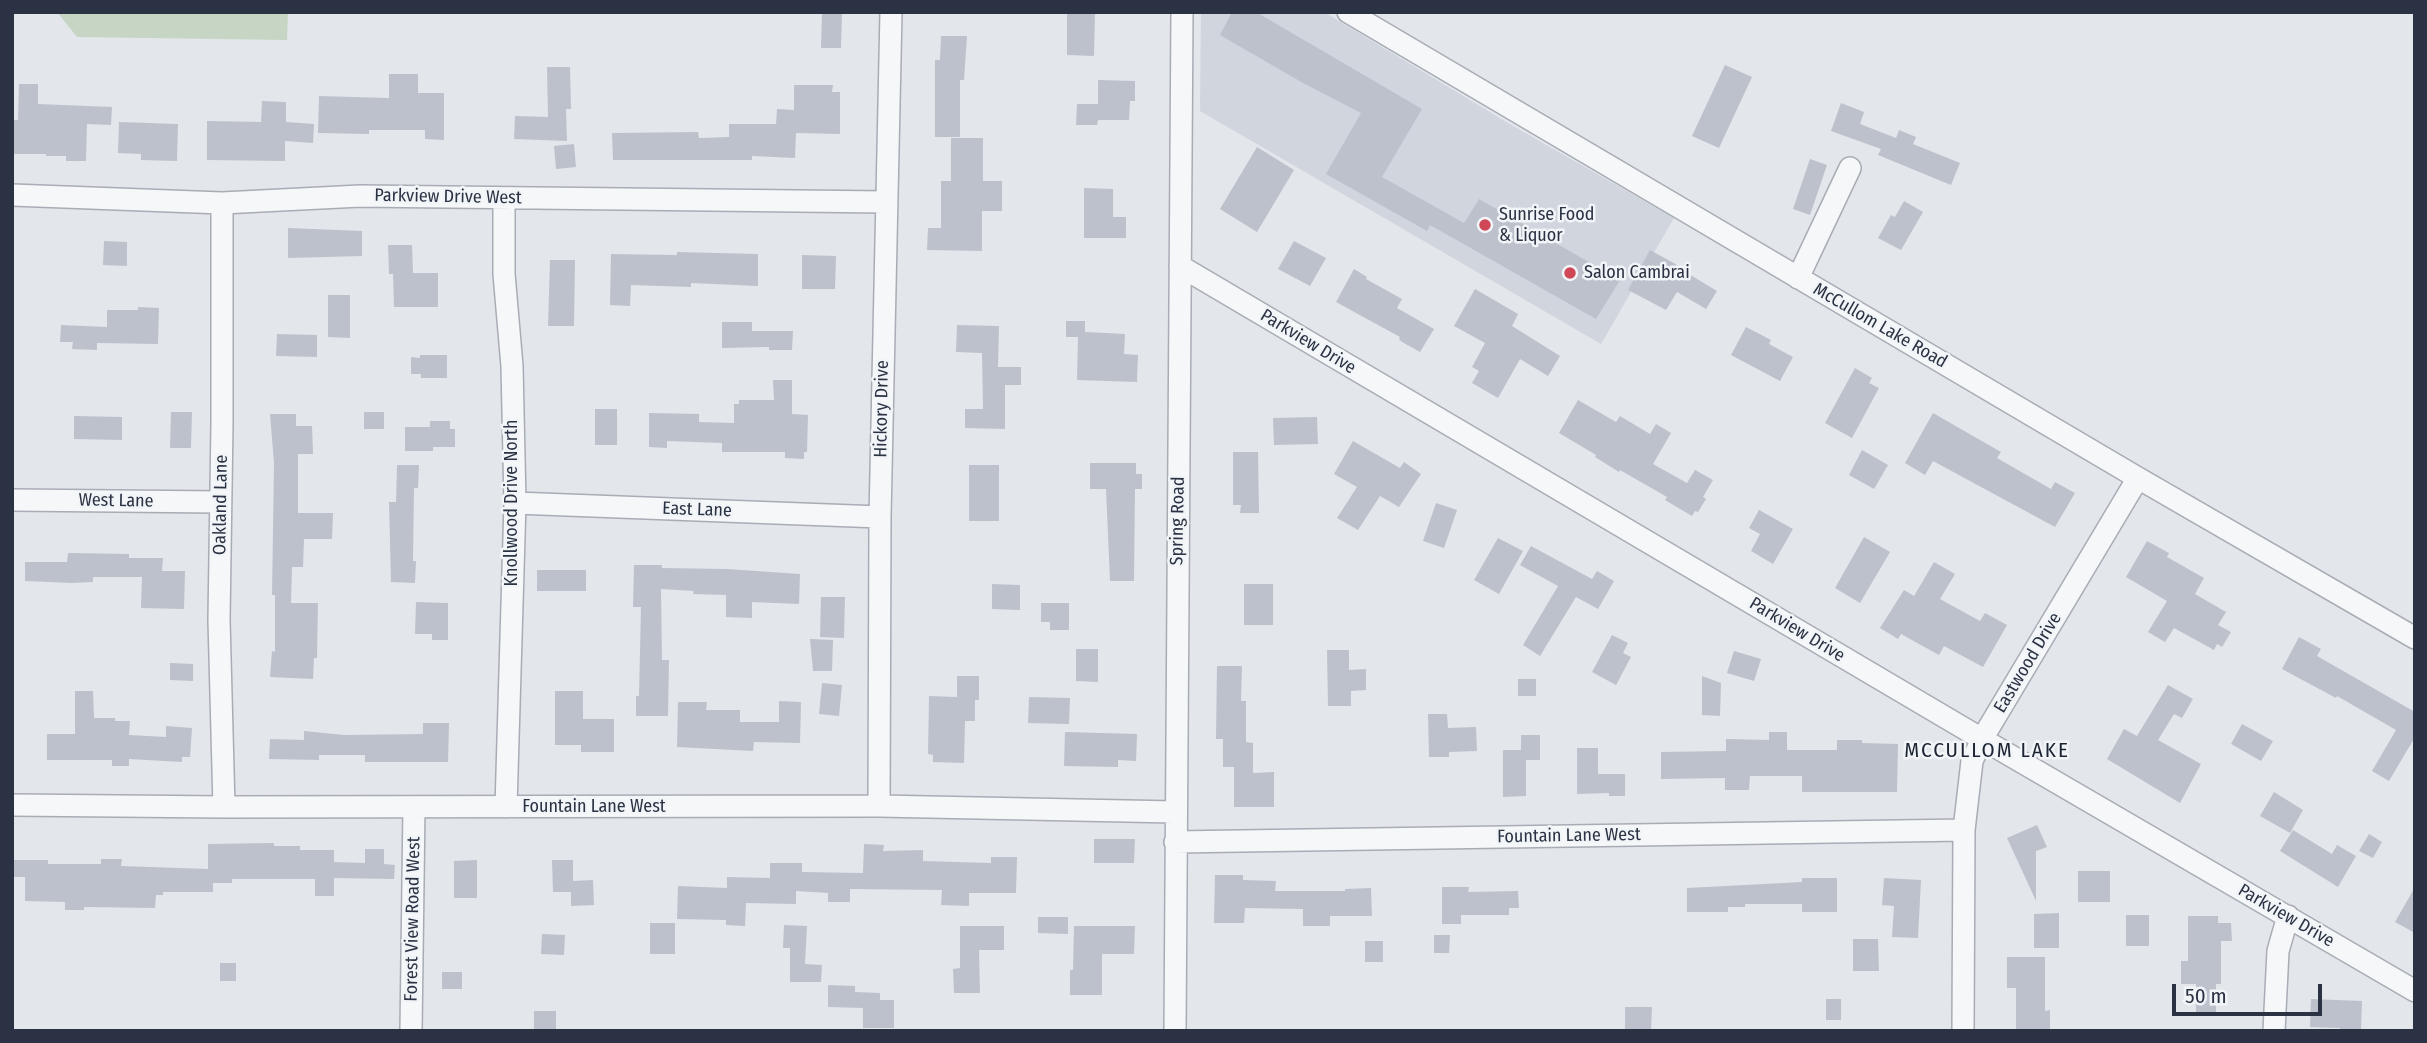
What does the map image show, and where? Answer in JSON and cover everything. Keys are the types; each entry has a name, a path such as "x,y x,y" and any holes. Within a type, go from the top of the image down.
{"street":[{"name":"Hickory Drive","path":"879,806 880,517 891,12"},
{"name":"Spring Road","path":"1175,1031 1182,12"},
{"name":"McCullom Lake Road","path":"1348,12 2138,478 2415,638"},
{"path":"1798,278 1850,168"},
{"name":"Parkview Drive West","path":"12,195 222,203 360,195 885,202"},
{"name":"Knollwood Drive North","path":"504,199 504,274 512,366 514,503 506,807"},
{"name":"Oakland Lane","path":"222,203 219,620 224,807"},
{"name":"Parkview Drive","path":"1180,266 1982,740 2415,991"},
{"name":"Eastwood Drive","path":"1963,1031 1964,830 1972,761 2138,478"},
{"name":"West Lane","path":"12,500 220,502"},
{"name":"East Lane","path":"514,503 880,517"},
{"name":"Fountain Lane West","path":"12,804 224,807 879,806 1175,811"},
{"name":"Forest View Road West","path":"411,1031 414,807"},
{"name":"Fountain Lane West","path":"1175,842 1964,830"},
{"path":"2274,1031 2278,951 2288,916"}],"shaded area":[{"path":"1201,12 1324,12 1508,123 1674,218 1601,344 1200,111"}],"green space":[{"path":"57,12 288,12 287,40 77,37"}],"building":[{"path":"822,12 842,12 841,48 821,48"},
{"path":"1067,12 1095,12 1094,56 1067,55"},
{"path":"1232,12 1256,12 1422,109 1382,177 1464,223 1479,199 1620,280 1596,319 1430,225 1427,231 1326,174 1361,113 1220,35"},
{"path":"941,36 967,36 964,80 960,80 960,137 935,137 935,60 940,60"},
{"path":"1725,65 1752,77 1719,148 1692,136"},
{"path":"547,67 570,67 571,109 566,109 567,141 514,139 515,116 548,117"},
{"path":"389,74 418,74 418,93 444,93 444,140 425,139 425,130 369,130 369,134 318,133 319,96 389,98"},
{"path":"1098,80 1135,81 1135,101 1130,101 1129,120 1098,120 1097,125 1076,125 1077,104 1098,104"},
{"path":"19,84 38,84 38,104 112,107 111,125 87,124 86,161 66,161 66,156 46,154 12,154 12,120 18,120"},
{"path":"794,85 833,85 832,92 840,92 840,134 796,133 795,158 752,156 752,160 613,160 612,133 698,132 699,138 729,137 729,124 776,124 777,109 794,110"},
{"path":"262,101 286,102 286,122 314,124 313,143 285,141 285,161 207,160 207,121 261,122"},
{"path":"1841,103 1864,112 1860,124 1896,138 1899,130 1916,137 1913,144 1960,163 1951,185 1878,155 1881,149 1831,131"},
{"path":"119,122 178,124 177,161 141,160 141,154 118,153"},
{"path":"951,138 983,138 983,181 1002,181 1002,211 982,211 982,251 927,250 928,228 941,228 941,181 951,181"},
{"path":"574,144 576,167 556,169 554,146"},
{"path":"1257,147 1294,170 1257,232 1220,209"},
{"path":"1810,159 1827,165 1810,215 1793,209"},
{"path":"1084,188 1113,189 1113,217 1126,217 1126,238 1084,238"},
{"path":"1904,201 1923,212 1901,250 1878,238 1891,215 1895,217"},
{"path":"288,228 362,231 362,256 288,258"},
{"path":"104,241 127,242 127,266 103,265"},
{"path":"1294,241 1326,258 1310,286 1278,269"},
{"path":"388,245 412,245 413,273 438,273 438,307 394,307 393,274 389,274"},
{"path":"1650,250 1717,291 1706,309 1677,292 1666,310 1628,290"},
{"path":"677,252 758,254 758,286 691,283 691,287 631,285 630,306 610,305 611,254 677,255"},
{"path":"802,255 836,256 835,289 802,289"},
{"path":"550,260 575,260 574,326 548,326"},
{"path":"1354,269 1367,277 1366,279 1402,299 1397,308 1434,329 1420,352 1402,342 1400,337 1336,302"},
{"path":"1475,289 1518,314 1512,326 1560,356 1548,376 1520,359 1498,398 1472,383 1479,371 1472,367 1485,343 1454,326"},
{"path":"328,295 350,295 350,338 328,337"},
{"path":"138,307 159,308 158,344 97,343 97,350 72,349 73,342 60,342 61,325 107,327 107,310 138,310"},
{"path":"1066,321 1085,321 1085,332 1125,334 1124,354 1138,355 1137,382 1077,380 1078,337 1066,337"},
{"path":"722,322 752,322 752,331 793,331 792,350 769,350 769,347 722,348"},
{"path":"957,325 999,326 998,367 1021,367 1021,385 1005,385 1005,429 965,428 965,409 983,409 982,353 956,352"},
{"path":"1746,327 1771,340 1769,344 1793,357 1780,381 1731,355"},
{"path":"277,334 317,335 317,357 276,356"},
{"path":"420,355 447,355 447,378 421,378 421,374 411,374 411,357 420,358"},
{"path":"1855,368 1872,378 1869,383 1879,388 1852,438 1825,423"},
{"path":"773,380 792,380 792,414 808,415 807,452 804,452 804,459 785,458 785,452 722,452 722,443 667,441 667,448 649,447 649,413 699,414 699,422 734,423 734,404 739,404 739,400 774,400"},
{"path":"1578,400 1616,422 1620,416 1650,434 1656,424 1671,433 1653,464 1687,483 1695,470 1713,480 1698,512 1695,511 1692,516 1665,500 1667,497 1620,470 1619,472 1559,433"},
{"path":"595,409 617,409 617,445 595,445"},
{"path":"171,412 192,412 191,448 170,448"},
{"path":"364,412 384,412 384,429 364,429"},
{"path":"1933,413 2001,452 1997,458 2051,489 2055,482 2075,493 2055,527 1933,461 1925,475 1905,463"},
{"path":"270,414 296,414 296,426 312,426 313,454 298,454 298,513 333,513 332,539 304,539 303,567 292,567 291,603 318,603 317,658 314,658 313,679 270,677 272,651 275,652 275,595 272,595 274,463"},
{"path":"74,416 122,417 122,440 74,439"},
{"path":"1317,417 1318,444 1274,445 1273,418"},
{"path":"430,421 450,421 450,429 455,429 455,447 433,447 433,451 405,451 405,427 430,427"},
{"path":"1353,441 1400,468 1404,462 1421,474 1399,507 1380,496 1358,530 1337,518 1357,487 1334,474"},
{"path":"1862,450 1888,465 1874,489 1849,475"},
{"path":"1233,452 1258,452 1259,513 1240,513 1241,505 1233,505"},
{"path":"1090,463 1136,463 1136,474 1142,474 1142,489 1135,489 1134,581 1110,581 1106,489 1090,489"},
{"path":"397,465 419,465 418,488 414,488 415,583 391,582 389,502 396,502"},
{"path":"969,465 999,465 999,521 969,521"},
{"path":"1436,503 1457,510 1444,548 1423,541"},
{"path":"1759,510 1793,529 1773,564 1751,551 1760,534 1749,528"},
{"path":"1864,537 1890,552 1860,603 1835,588"},
{"path":"1498,538 1523,551 1499,594 1474,580"},
{"path":"2147,541 2169,553 2167,557 2204,578 2195,594 2226,612 2218,625 2231,632 2222,647 2217,644 2214,650 2174,628 2165,642 2148,632 2167,601 2126,577"},
{"path":"1531,546 1592,579 1597,571 1614,581 1598,609 1576,597 1540,656 1523,645 1558,586 1520,565"},
{"path":"68,553 129,554 129,558 163,558 162,571 185,571 184,609 141,608 142,577 93,577 93,582 72,583 25,581 25,562 67,562"},
{"path":"1934,562 1955,574 1940,599 1980,621 1985,613 2007,625 1983,667 1944,646 1939,655 1901,634 1898,639 1880,628 1904,590 1914,596"},
{"path":"634,565 800,574 799,604 752,602 752,618 726,617 726,595 661,589 662,660 669,660 668,716 636,716 641,607 633,607"},
{"path":"537,570 586,570 586,591 537,591"},
{"path":"992,584 1020,585 1020,610 992,609"},
{"path":"1244,584 1273,584 1273,625 1244,625"},
{"path":"821,597 845,597 844,638 820,637"},
{"path":"416,602 448,603 448,640 432,640 432,634 415,634"},
{"path":"1041,603 1069,603 1069,630 1050,630 1050,622 1041,622"},
{"path":"1612,635 1628,643 1623,653 1631,657 1616,685 1592,672"},
{"path":"2299,637 2321,649 2317,656 2415,712 2415,737 2389,781 2372,771 2396,730 2337,696 2336,698 2282,669"},
{"path":"810,639 833,640 832,671 813,671"},
{"path":"1076,649 1098,649 1098,682 1076,681"},
{"path":"1327,650 1349,650 1349,670 1366,669 1366,690 1351,691 1351,706 1328,706"},
{"path":"1734,651 1761,659 1754,681 1727,673"},
{"path":"170,663 193,664 193,681 170,680"},
{"path":"1217,666 1242,666 1241,701 1246,701 1246,742 1253,743 1253,773 1274,772 1274,807 1234,807 1234,767 1223,767 1223,739 1216,739"},
{"path":"957,676 979,676 979,700 975,700 975,721 965,721 964,763 933,762 933,755 928,754 929,696 957,697"},
{"path":"1702,676 1721,683 1720,716 1702,715"},
{"path":"1518,679 1536,679 1536,696 1518,696"},
{"path":"822,683 842,685 839,716 819,714"},
{"path":"2168,685 2193,699 2182,718 2174,714 2158,740 2201,764 2180,803 2107,759 2124,729 2137,736"},
{"path":"75,691 93,691 94,718 130,721 129,735 166,737 166,726 192,728 190,757 182,757 182,762 129,759 129,766 112,766 112,760 47,760 47,734 75,734"},
{"path":"555,691 583,691 583,719 614,719 614,752 581,752 581,745 555,745"},
{"path":"1029,697 1070,698 1069,724 1028,723"},
{"path":"779,701 801,702 800,743 754,742 753,751 677,747 678,702 707,702 706,710 740,710 740,722 779,722"},
{"path":"1428,714 1447,714 1448,728 1476,727 1477,751 1449,752 1449,757 1429,757"},
{"path":"423,723 449,723 448,762 365,762 365,755 319,755 319,760 269,759 270,739 304,740 304,731 344,735 423,734"},
{"path":"2242,724 2273,741 2261,761 2231,744"},
{"path":"1065,732 1137,734 1136,761 1118,760 1118,767 1064,766"},
{"path":"1769,732 1787,732 1787,750 1837,750 1837,740 1898,744 1897,792 1802,792 1802,776 1750,776 1749,790 1725,790 1725,778 1661,779 1661,752 1726,751 1726,739 1769,740"},
{"path":"1521,735 1540,735 1540,760 1526,760 1526,796 1503,797 1503,750 1521,750"},
{"path":"1577,748 1598,748 1598,774 1625,774 1625,796 1609,796 1609,793 1577,794"},
{"path":"2274,792 2303,810 2290,833 2260,816"},
{"path":"2037,825 2047,847 2036,851 2036,901 2007,838"},
{"path":"2293,830 2332,854 2337,845 2356,856 2338,887 2280,851"},
{"path":"2369,834 2382,842 2373,858 2359,851"},
{"path":"1094,839 1135,839 1134,863 1094,863"},
{"path":"274,843 274,846 300,846 300,850 334,850 334,862 365,863 365,849 384,849 384,864 395,865 394,879 334,878 334,896 315,896 315,879 232,879 232,883 213,883 213,892 163,892 163,895 156,895 155,908 84,907 84,910 65,910 65,902 25,901 25,877 12,877 12,860 48,860 48,864 101,864 101,859 122,859 121,866 208,869 208,844"},
{"path":"864,844 884,845 883,851 923,850 923,861 991,863 991,857 1017,857 1016,893 969,893 969,906 941,905 942,890 850,889 850,902 828,902 828,893 796,891 796,904 746,903 745,926 726,925 726,920 677,919 678,886 727,888 727,877 770,878 770,863 802,863 802,872 863,873"},
{"path":"477,860 477,898 454,898 454,861"},
{"path":"552,860 573,860 573,881 593,880 594,905 571,906 571,892 553,892"},
{"path":"2078,871 2110,871 2110,902 2078,902"},
{"path":"1215,875 1243,875 1243,880 1276,881 1275,891 1345,891 1371,888 1372,916 1330,916 1330,926 1303,926 1303,909 1245,908 1244,923 1214,923"},
{"path":"1802,878 1837,878 1837,912 1802,912 1802,904 1745,904 1745,907 1728,907 1728,912 1687,912 1687,888 1802,882"},
{"path":"1884,878 1921,880 1918,938 1892,937 1894,906 1882,905"},
{"path":"1442,887 1469,887 1468,892 1518,891 1519,908 1509,908 1509,915 1461,915 1461,924 1442,924"},
{"path":"2415,887 2415,933 2395,922"},
{"path":"2059,913 2059,948 2034,948 2034,914"},
{"path":"2126,915 2149,915 2149,946 2126,946"},
{"path":"2188,916 2218,916 2218,923 2231,923 2232,941 2221,941 2221,984 2216,984 2216,1012 2196,1012 2196,984 2181,984 2181,961 2188,961"},
{"path":"1038,917 1068,917 1068,934 1038,933"},
{"path":"650,923 675,923 675,954 650,954"},
{"path":"784,925 807,926 805,964 822,965 821,982 790,982 790,948 783,948"},
{"path":"960,926 1004,926 1004,950 979,950 980,993 954,993 953,969 960,968"},
{"path":"1074,926 1135,926 1134,954 1102,954 1102,995 1070,995"},
{"path":"542,934 565,935 564,955 541,954"},
{"path":"1434,935 1450,935 1449,953 1434,953"},
{"path":"1853,939 1878,939 1879,971 1853,971"},
{"path":"1365,941 1383,941 1383,962 1365,962"},
{"path":"2007,957 2045,957 2045,1011 2050,1010 2050,1031 2016,1031 2016,988 2007,988"},
{"path":"220,963 236,963 236,981 220,981"},
{"path":"442,972 462,972 462,989 442,989"},
{"path":"828,985 855,986 855,992 880,993 880,1000 894,1000 894,1028 863,1028 863,1008 828,1007"},
{"path":"1826,999 1841,999 1841,1020 1826,1020"},
{"path":"2311,999 2362,1001 2361,1031 2310,1027"},
{"path":"1625,1007 1652,1007 1651,1031 1625,1031"},
{"path":"534,1011 556,1011 556,1031 534,1031"}],"place":[{"name":"Sunrise Food & Liquor","path":"1485,225"},
{"name":"Salon Cambrai","path":"1570,273"}],"district":[{"name":"MCCULLOM LAKE","path":"1987,751"}]}
